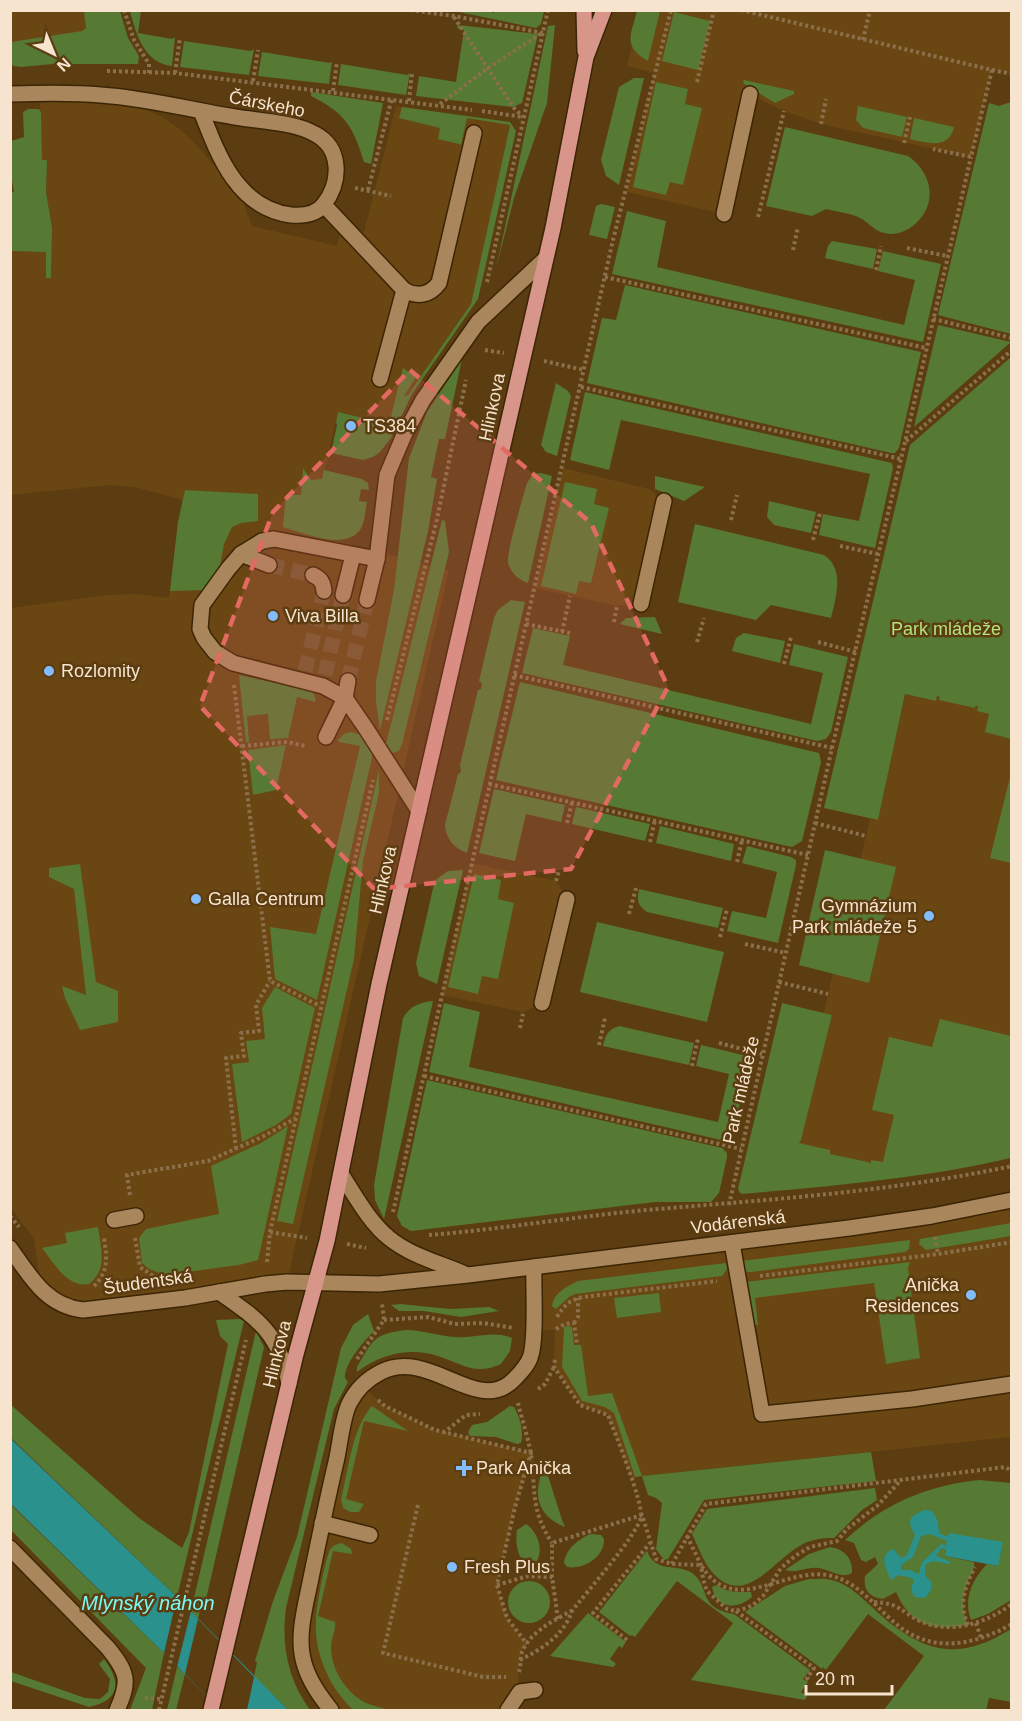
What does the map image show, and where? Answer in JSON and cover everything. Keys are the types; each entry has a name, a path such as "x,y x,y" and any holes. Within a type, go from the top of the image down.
{"main road":[{"name":"Hlinkova","path":"584,10 586,57"},
{"name":"Hlinkova","path":"212,1707 341,1174 379,984 564,178 586,57 604,10"}],"street":[{"name":"Čárskeho","path":"10,94 91,94 147,101 293,126 316,134 329,146 338,168 324,206 311,214 296,215 282,213 252,198 238,186 226,168 201,111"},
{"path":"724,214 750,94"},
{"path":"324,206 404,290 416,295 433,291 439,283 474,134"},
{"path":"367,600 377,559 387,475 404,435 423,400 478,322 545,260"},
{"path":"380,379 404,290"},
{"path":"640,604 664,501"},
{"path":"377,559 274,539 262,541 242,554 202,605 200,629 209,647 234,663 324,681 345,698 418,811"},
{"path":"242,554 269,565"},
{"path":"343,595 352,555"},
{"path":"313,575 323,583 324,591"},
{"path":"326,737 345,698 348,681"},
{"path":"542,1003 567,899"},
{"name":"Vodárenská","path":"341,1174 366,1212 387,1237 415,1254 468,1275"},
{"name":"Vodárenská","path":"316,1282 379,1284 468,1275 932,1216 1011,1200"},
{"path":"114,1220 134,1217"},
{"path":"732,1243 762,1414 912,1399 1011,1384"},
{"name":"Študentská","path":"10,1248 29,1275 51,1299 74,1309 127,1306 265,1284 316,1282"},
{"path":"331,1710 316,1692 304,1663 302,1639 304,1612 349,1405 362,1385 381,1372 399,1366 431,1371 477,1390 493,1391 509,1384 531,1357 534,1267"},
{"path":"219,1292 255,1317 280,1350 289,1384"},
{"path":"322,1523 370,1535"},
{"path":"10,1548 121,1664 126,1674 127,1686 117,1710"},
{"path":"508,1710 520,1692 535,1690"}],"path":[{"path":"124,10 134,40 149,64 147,101"},
{"path":"410,10 543,33"},
{"path":"478,322 549,10"},
{"path":"393,1216 395,1194 424,1077 605,277 671,10"},
{"path":"697,82 714,10"},
{"path":"741,10 1011,74"},
{"path":"863,40 870,10"},
{"path":"454,16 514,108 523,117"},
{"path":"439,105 488,68 543,33"},
{"path":"175,73 180,38"},
{"path":"253,81 258,50"},
{"path":"333,91 337,62"},
{"path":"96,70 175,73 253,81 523,117"},
{"name":"Park mládeže","path":"729,1204 832,748 992,70"},
{"path":"409,101 412,73"},
{"path":"391,196 368,190 392,98"},
{"path":"821,124 826,99"},
{"path":"758,217 784,111"},
{"path":"904,143 910,117"},
{"path":"933,149 970,157"},
{"path":"793,250 798,227"},
{"path":"876,270 881,246"},
{"path":"907,248 947,256"},
{"path":"605,277 926,348"},
{"path":"933,319 1011,338"},
{"path":"905,442 1011,350"},
{"path":"265,1284 270,1232 320,1006 437,519 468,373"},
{"path":"580,387 901,459"},
{"path":"731,520 737,495"},
{"path":"813,540 820,513"},
{"path":"840,546 878,554"},
{"path":"562,632 570,596"},
{"path":"614,622 617,606"},
{"path":"697,642 704,618"},
{"path":"526,624 570,633"},
{"path":"784,664 791,637"},
{"path":"818,642 855,652"},
{"path":"234,663 232,673 270,981 255,1005 259,1030 241,1033 244,1056 226,1058 236,1149"},
{"path":"514,675 832,748"},
{"path":"242,747 287,742 314,748"},
{"path":"489,784 808,855"},
{"path":"567,823 572,802"},
{"path":"650,842 655,820"},
{"path":"815,823 866,837"},
{"path":"737,862 742,840"},
{"path":"556,881 559,871"},
{"path":"629,914 636,888"},
{"path":"720,937 727,909"},
{"path":"745,944 786,952"},
{"path":"270,981 320,1006"},
{"path":"779,982 828,994"},
{"path":"520,1028 523,1012"},
{"path":"599,1045 605,1018"},
{"path":"692,1066 698,1038"},
{"path":"719,1043 762,1054"},
{"path":"424,1077 741,1149"},
{"path":"163,1280 150,1276 140,1267 127,1175 208,1161 262,1137 296,1118"},
{"path":"418,1236 658,1209 810,1197 912,1184 1011,1166"},
{"path":"10,1216 23,1232"},
{"path":"89,1289 102,1277 106,1266 102,1222 114,1220"},
{"path":"555,1339 556,1318 563,1307 578,1298 662,1290 738,1278 938,1254 1011,1242"},
{"path":"258,1265 267,1258"},
{"path":"577,1344 574,1323 578,1317 578,1298"},
{"path":"159,1710 250,1325 255,1317"},
{"path":"384,1320 428,1317 455,1324 483,1323 533,1330"},
{"path":"555,1329 574,1323"},
{"path":"555,1348 554,1367 580,1405 608,1415 632,1479 656,1559 672,1564 701,1565"},
{"path":"362,1385 385,1406 434,1432 531,1453"},
{"path":"508,1404 518,1403 531,1453 533,1499 538,1516 552,1543 552,1577 558,1619"},
{"path":"443,1433 466,1415 489,1413"},
{"path":"527,1644 507,1618 497,1586 513,1506 531,1453"},
{"path":"672,1564 706,1504 1005,1467 1011,1471"},
{"path":"735,1611 753,1605 763,1596 769,1583 781,1568 810,1547 837,1541 847,1529 877,1506 903,1479"},
{"path":"418,1504 382,1653 483,1677 507,1677"},
{"path":"552,1543 642,1515"},
{"path":"572,1611 537,1632 527,1644 520,1660 553,1640 569,1619 572,1611 634,1533 642,1515"},
{"path":"686,1536 701,1565 716,1583 727,1588 741,1591 804,1575 828,1575 843,1580 861,1592 901,1628 918,1638 934,1643 967,1643 1011,1624"},
{"path":"627,1640 593,1613 650,1543"},
{"path":"701,1565 707,1591 721,1605 735,1611 814,1668 807,1678 809,1680"},
{"path":"968,1625 964,1617 963,1593 975,1567"},
{"path":"497,1586 528,1576 552,1577"},
{"path":"872,1602 896,1605 918,1620 933,1626 950,1627 976,1623 989,1618 1011,1604"},
{"path":"976,1623 981,1638"}],"highlighted area":[{"path":"410,370 591,523 668,687 571,869 374,889 200,706 273,512"}],"shaded area":[{"path":"10,11 90,11 93,34 11,46"},
{"path":"641,11 1011,11 1011,74 992,70 971,157 821,124 784,111 751,95 724,214 627,192 655,73 627,66"},
{"path":"77,96 140,107 177,127 193,141 241,197 252,226 337,246 342,225 364,232 396,106 510,125 471,304 408,395 396,396 389,424 338,412 310,534 449,570 287,1282 83,1310 42,1291 34,1238 10,1207 10,608 108,595 138,594 169,598 178,522 183,500 135,487 109,485 11,495 11,251 47,252 46,277 51,277 52,228 46,192 47,161 42,160 40,103"},
{"path":"563,468 649,489 664,501 641,604 617,606 535,588"},
{"name":"Gymnázium Park mládeže 5","path":"904,694 935,701 937,696 978,706 977,710 1011,719 1011,1153 883,1163 871,1160 870,1164 829,1154 830,1151 798,1143 801,1139 832,1015 824,1013 828,994 870,819 878,820"},
{"path":"471,863 556,881 567,899 542,1003 523,1012 442,995"},
{"path":"1011,1200 1011,1437 642,1476 632,1479 608,1415 580,1405 554,1367 555,1330 533,1330 534,1267"},
{"path":"362,1385 385,1406 435,1430 531,1453 515,1507 497,1585 507,1618 527,1644 520,1660 518,1677 520,1692 508,1710 331,1710 302,1639 349,1405"}],"green space":[{"path":"485,10 494,13 495,10 544,11 541,24 536,28 454,11"},
{"path":"84,11 120,11 128,38 139,56 138,64 13,66 11,42 82,31 86,28"},
{"path":"130,11 141,11 138,33 172,39 175,37 172,66 162,64 148,53 135,29"},
{"path":"637,11 660,11 648,61 634,50 630,39"},
{"path":"674,12 710,21 698,70 662,61"},
{"path":"458,25 538,34 522,103 513,107 416,96 419,76 456,82 464,30 457,28"},
{"path":"555,25 547,103 514,198 496,269 548,26"},
{"path":"184,41 251,51 254,49 249,75 180,67"},
{"path":"262,52 330,63 332,61 329,84 258,76"},
{"path":"341,64 407,75 410,73 406,95 338,85"},
{"path":"634,78 644,78 619,185 606,176 601,160 619,87"},
{"path":"744,80 794,91 794,94 775,103 743,83"},
{"path":"656,82 688,89 685,104 702,108 683,185 670,182 666,195 633,187"},
{"path":"311,92 383,103 371,164 364,162 356,139 346,122 332,108 311,96"},
{"path":"1012,102 1011,334 938,315 989,103 999,106"},
{"path":"858,106 907,117 902,137 863,128 856,120"},
{"path":"402,107 510,122 516,131 478,299 412,394 391,438 380,452 363,460 331,453 338,412 389,424 403,368 416,377 404,396 408,395 471,304 510,125 467,118 461,145 438,139 440,128 399,118"},
{"path":"28,109 39,109 41,112 42,160 47,160 46,192 52,228 51,278 46,278 46,252 11,251 11,192 14,192 10,168 11,141 24,137 23,112"},
{"path":"914,118 954,127 947,139 942,142 917,141 910,139"},
{"path":"785,127 908,156 922,170 929,186 930,195 925,212 910,228 903,232 890,234 878,231 862,219 844,213 826,209 812,216 766,206"},
{"path":"601,204 615,207 607,239 589,235 596,206"},
{"path":"627,211 666,221 657,267 904,325 915,280 878,271 883,251 941,264 923,342 612,274"},
{"path":"832,241 877,249 873,269 825,258"},
{"path":"625,285 921,352 899,448 895,453 891,453 587,383 602,318 616,320"},
{"path":"938,325 1011,342 914,427"},
{"name":"Park mládeže","path":"1011,357 1011,739 985,732 989,714 977,711 978,706 975,708 939,700 940,697 937,696 936,701 905,694 878,820 824,808 910,445"},
{"path":"462,359 445,439 439,439 431,477 437,479 428,531 380,730 376,681 394,590 409,458 427,412"},
{"path":"556,383 568,391 571,396 557,456 546,452 541,445"},
{"path":"585,392 892,463 893,468 875,548 819,535 823,514 859,521 870,474 621,420 609,470 570,460"},
{"path":"303,468 311,480 322,479 324,470 362,479 368,483 369,490 361,489 359,501 367,502 363,524 353,536 334,540 323,539 283,527 286,495 301,495"},
{"path":"541,473 552,476 528,583 513,573 509,567 508,558 527,483 533,474"},
{"path":"655,476 705,487 684,501 655,489"},
{"path":"565,482 597,489 594,504 609,508 591,583 579,581 576,594 541,586"},
{"path":"185,490 258,494 258,521 241,523 232,527 224,544 218,577 205,590 170,591 178,522"},
{"path":"769,501 816,512 811,533 774,525 767,517"},
{"path":"442,520 445,521 449,552 402,744 399,751 393,753 386,744"},
{"path":"695,524 824,555 831,561 837,576 837,593 831,618 771,605 756,620 678,602"},
{"path":"511,600 525,602 467,853 451,842 445,825 458,774 461,772 460,765 478,690 481,689 482,683 479,681 494,618 498,610"},
{"path":"655,617 662,634 620,624 626,618"},
{"path":"533,628 570,636 563,665 811,724 823,673 789,665 794,644 848,657 831,732 826,739 817,741 522,673"},
{"path":"744,633 785,641 780,663 732,651 736,638"},
{"path":"239,675 309,690 314,694 316,702 297,697 288,738 270,739 268,714 247,716 249,742 246,742"},
{"path":"520,682 819,753 821,762 802,841 792,847 496,780"},
{"path":"351,732 362,735 373,753 317,1000 275,979 270,927 316,934 360,746 338,740 344,734"},
{"path":"286,745 276,790 253,795 248,750"},
{"path":"379,770 379,793 363,861 354,959 293,1224 277,1221"},
{"path":"1011,773 1012,863 990,858"},
{"path":"494,789 565,805 561,822 526,814 515,861 479,853"},
{"path":"576,807 650,824 645,841 572,824"},
{"path":"660,826 734,844 731,861 656,843"},
{"path":"747,846 796,860 778,943 727,931 732,911 766,918 777,872 742,863"},
{"path":"825,850 896,867 869,983 799,965"},
{"path":"80,864 96,982 118,991 118,1022 80,1030 62,986 86,995 74,889 49,877 49,868"},
{"path":"463,870 437,984 419,976 416,963 434,884 448,871"},
{"path":"474,874 501,880 498,899 514,903 498,979 482,976 478,994 448,987"},
{"path":"639,889 723,908 718,928 647,912 638,902"},
{"path":"597,922 724,952 707,1022 580,992"},
{"path":"275,987 315,1008 291,1114 276,1125 242,1142 232,1064 249,1062 246,1041 265,1039 262,1008"},
{"path":"433,1001 384,1219 375,1200 374,1185 403,1018 416,1005"},
{"path":"444,1003 480,1012 469,1067 718,1122 729,1074 696,1066 701,1045 751,1057 732,1136 721,1140 429,1072"},
{"path":"782,1003 832,1015 799,1143 830,1150 830,1154 870,1164 871,1160 883,1162 894,1115 872,1110 889,1037 932,1047 940,1019 1011,1036 1011,1158 945,1171 878,1180 740,1193 738,1189"},
{"path":"619,1026 694,1043 689,1065 603,1046 608,1033"},
{"path":"427,1080 722,1148 727,1153 727,1157 719,1193 711,1202 655,1202 411,1231 402,1226 397,1216"},
{"path":"288,1126 258,1260 239,1265 164,1275 149,1269 142,1263 139,1238 146,1229 219,1214 211,1166 261,1143"},
{"path":"1011,1223 1011,1236 926,1250 919,1244 920,1239"},
{"path":"98,1227 102,1258 99,1272 89,1284 74,1282 56,1267 42,1248 67,1243 65,1233"},
{"path":"910,1240 909,1249 905,1252 752,1272 744,1270 741,1261"},
{"path":"910,1262 908,1268 920,1358 886,1364 874,1283 755,1298 758,1325 750,1326 745,1282"},
{"path":"726,1263 727,1269 722,1276 575,1294 556,1309 552,1306 558,1294 578,1281"},
{"path":"659,1293 661,1312 617,1318 614,1298"},
{"path":"391,1305 450,1309 489,1307 499,1311 461,1317 424,1311 399,1311"},
{"path":"368,1314 374,1331 355,1353 348,1366 345,1378 348,1382 334,1409 286,1608 285,1635 288,1662 296,1687 310,1710 288,1710 254,1677 257,1662 255,1661 273,1601 297,1537 341,1348 353,1325"},
{"path":"239,1319 244,1321 177,1597 11,1438 10,1404 139,1518 182,1548 189,1532 228,1344 220,1336 216,1320"},
{"path":"564,1327 572,1327 574,1345 581,1345 588,1396 612,1393 642,1476 635,1477 614,1413 605,1407 582,1401 562,1367"},
{"path":"406,1330 455,1337 497,1335 512,1338 510,1351 501,1364 483,1369 469,1368 427,1353 406,1352 375,1361 357,1372 357,1367 375,1340 380,1336"},
{"path":"256,1331 264,1347 204,1608 201,1607 198,1619 191,1611"},
{"path":"372,1406 408,1431 364,1421 346,1499 364,1504 359,1512 350,1512 343,1508 341,1500 355,1438 365,1415"},
{"path":"510,1406 514,1407 520,1420 521,1443 517,1444 496,1437 470,1436 468,1432 472,1425 487,1422"},
{"path":"871,1452 876,1481 704,1500 668,1559 664,1560 656,1549 662,1503 648,1495 642,1476"},
{"path":"543,1460 565,1527 553,1521 539,1502 538,1489"},
{"path":"979,1480 1011,1483 1011,1600 988,1614 971,1620 968,1605 973,1583 987,1564 998,1566 948,1537 945,1556 974,1562 964,1597 963,1608 968,1625 945,1627 925,1624 909,1613 896,1592 883,1599 874,1597 868,1592 865,1576 878,1564 875,1557 866,1562 861,1560 854,1543 845,1540 875,1516 907,1498 941,1487"},
{"path":"875,1488 877,1500 862,1510 834,1538 818,1539 803,1544 770,1570 747,1584 736,1586 723,1582 711,1571 692,1534 707,1509"},
{"path":"10,1504 164,1653 152,1710 130,1710 146,1668 11,1530"},
{"path":"526,1524 531,1528 539,1543 539,1555 534,1565 524,1561 517,1547 517,1530"},
{"path":"591,1534 601,1535 604,1539 597,1557 580,1566 567,1567 564,1563 570,1549 582,1538"},
{"path":"342,1543 351,1549 352,1554 333,1551 318,1616 335,1622 331,1654 336,1671 346,1686 366,1703 388,1710 353,1710 332,1683 319,1653 316,1612 326,1562 332,1547"},
{"path":"830,1547 847,1555 852,1573 840,1575 815,1568 785,1570 809,1554"},
{"path":"647,1551 656,1563 692,1573 714,1607 734,1614 810,1670 803,1679 808,1682 801,1692 807,1696 805,1700 691,1680 733,1623 677,1581 635,1637 630,1636 599,1612"},
{"path":"809,1579 829,1579 850,1588 907,1635 939,1648 973,1647 1011,1629 1011,1702 989,1698 986,1710 884,1710 924,1656 868,1614 826,1670 745,1612 785,1586"},
{"path":"529,1581 544,1587 550,1602 544,1617 529,1623 514,1617 508,1602 514,1587"},
{"path":"717,1585 729,1591 751,1592 752,1597 740,1604 722,1603 714,1594 712,1587"},
{"path":"588,1613 626,1642 622,1648 619,1646 610,1659 616,1664 613,1667 550,1656"},
{"path":"104,1659 114,1676 115,1689 107,1700 89,1707 11,1681 11,1672 85,1698 100,1699 108,1692 110,1679 99,1664"},
{"path":"177,1667 185,1674 176,1710 167,1710"}],"water":[{"name":"Mlynský náhon","path":"10,1438 177,1597 288,1710 220,1710 11,1504"},
{"path":"932,1511 938,1522 939,1533 948,1537 949,1533 1003,1542 998,1566 945,1556 946,1549 941,1548 936,1556 951,1562 949,1564 933,1561 925,1565 925,1575 932,1583 931,1590 925,1598 915,1597 912,1590 914,1581 912,1578 898,1575 891,1580 884,1559 893,1549 901,1558 907,1555 915,1535 910,1526 910,1520 919,1512","holes":["930,1534 947,1541 946,1546 942,1544 923,1562 919,1574 910,1570 901,1570 901,1565 913,1557 921,1536"]}],"pier":[{"path":"177,1597 191,1611 177,1667 164,1653"},
{"path":"198,1619 254,1677 247,1710 220,1710 185,1674"}],"tunnel":[{"path":"269,565 313,575"},
{"path":"305,671 324,591"},
{"path":"325,675 343,595"},
{"path":"348,681 367,600"}],"place":[{"name":"TS384","path":"351,426"},
{"name":"Viva Billa","path":"273,616"},
{"name":"Rozlomity","path":"49,671"},
{"name":"Galla Centrum","path":"196,899"},
{"name":"Gymnázium Park mládeže 5","path":"929,916"},
{"name":"Anička Residences","path":"971,1295"},
{"name":"Park Anička","path":"464,1468"},
{"name":"Fresh Plus","path":"452,1567"}]}
